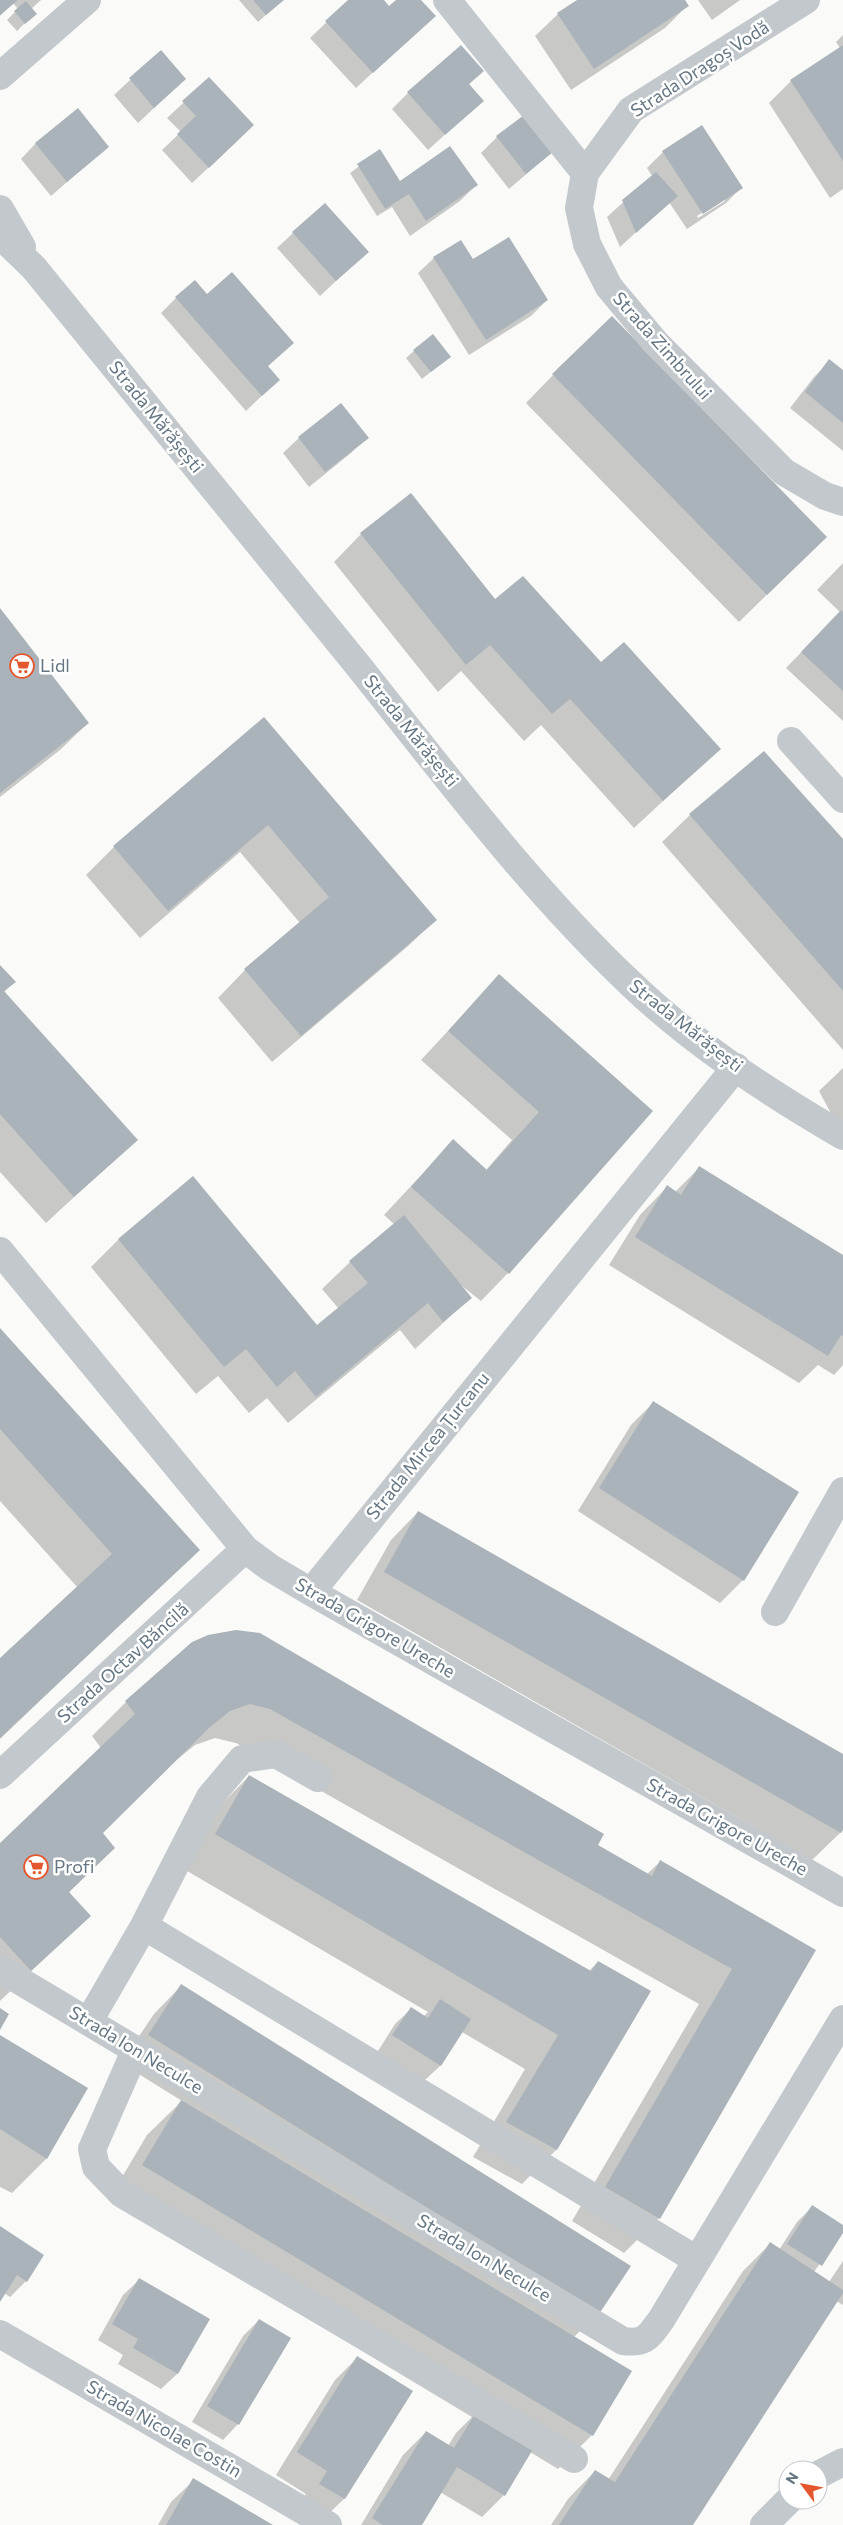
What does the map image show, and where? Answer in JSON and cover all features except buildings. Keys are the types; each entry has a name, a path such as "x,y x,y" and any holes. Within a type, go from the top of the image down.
{"street":[{"path":"0,76 87,0"},
{"path":"447,0 585,173"},
{"name":"Strada Dragoș Vodă","path":"585,173 631,110 806,0"},
{"path":"0,98 31,50"},
{"name":"Strada Zimbrului","path":"585,173 578,208 588,244 608,287 654,342 784,472 826,496 843,502"},
{"name":"Strada Mărășești","path":"0,209 34,268"},
{"name":"Strada Mărășești","path":"0,235 34,268 483,821 572,926 630,984 682,1029 736,1067 843,1136"},
{"path":"791,741 843,799"},
{"name":"Strada Mircea Țurcanu","path":"311,1592 736,1067"},
{"name":"Strada Grigore Ureche","path":"0,1251 245,1550 311,1592 843,1893"},
{"path":"775,1612 843,1491"},
{"name":"Strada Octav Băncilă","path":"0,1776 245,1550"},
{"path":"89,2021 144,1926 210,1797 242,1759 276,1754 318,1778"},
{"path":"144,1926 697,2260"},
{"name":"Strada Ion Neculce","path":"0,1969 623,2341 638,2343 649,2336 697,2260 843,2018"},
{"path":"136,2049 92,2149 96,2167 122,2194 574,2459"},
{"name":"Strada Nicolae Costin","path":"0,2334 328,2525"},
{"path":"828,2470 843,2462"},
{"path":"764,2525 778,2509"}],"place":[{"name":"Lidl","path":"22,666"},
{"name":"Profi","path":"36,1867"}]}
